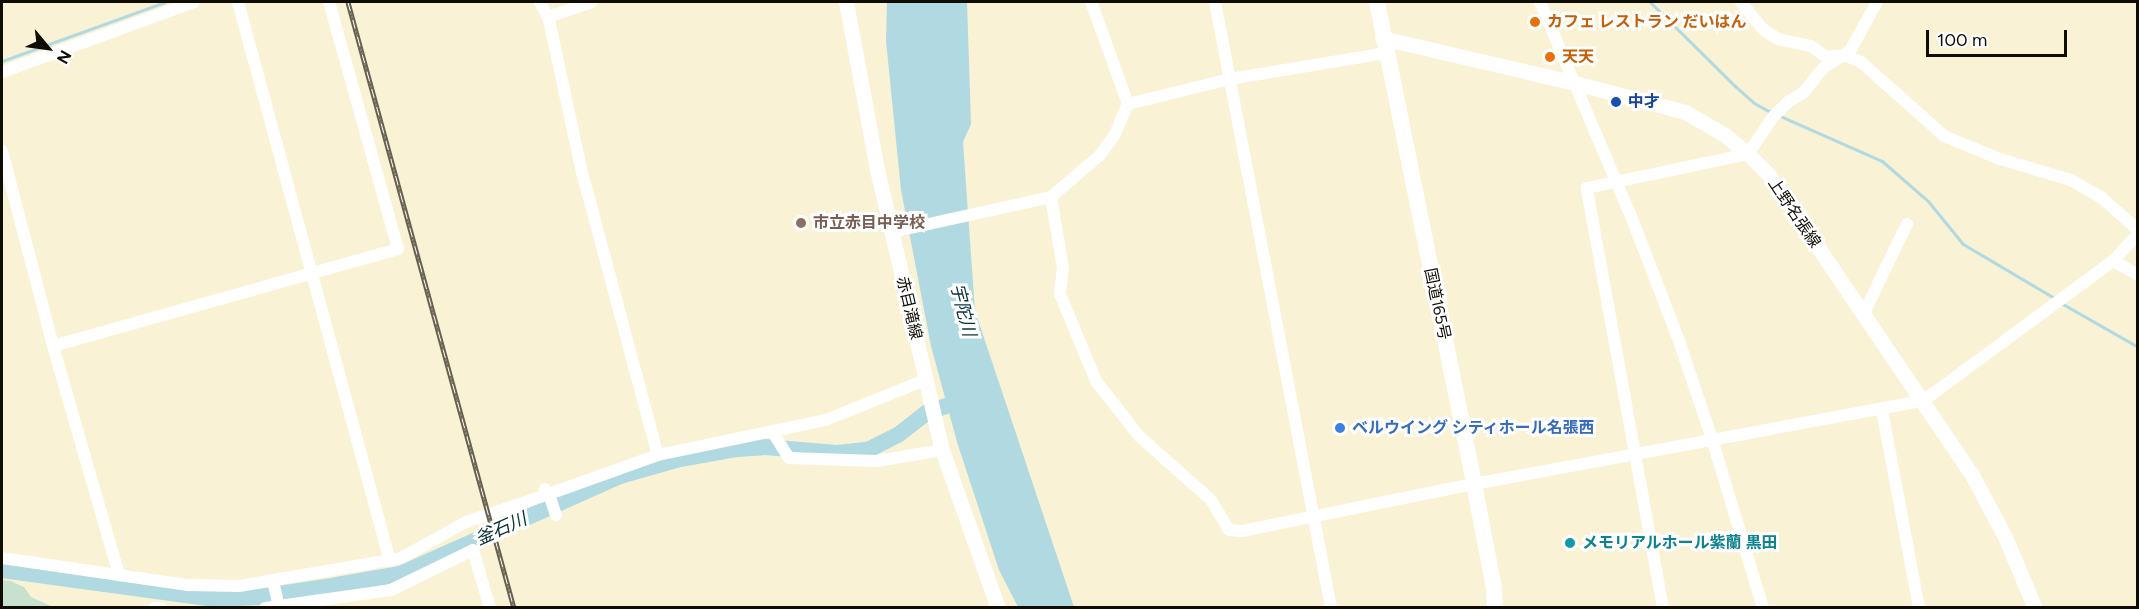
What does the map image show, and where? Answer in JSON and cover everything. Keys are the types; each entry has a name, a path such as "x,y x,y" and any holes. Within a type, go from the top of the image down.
{"highway":[{"name":"国道165号","path":"1377,2 1474,484 1494,588 1495,608"}],"main road":[{"name":"赤目滝線","path":"846,2 877,169 895,232 925,380 942,450 998,608"},
{"name":"上野名張線","path":"1384,45 1575,83 1685,112 1725,135 1748,154 1769,175 1971,473 2005,537 2035,608"}],"street":[{"path":"2,72 194,2"},
{"path":"238,2 390,561"},
{"path":"52,346 312,275 398,249 329,2"},
{"path":"540,2 548,18 582,172 658,455"},
{"path":"548,18 592,2"},
{"path":"895,232 1051,197 1100,155 1115,134 1128,104 1091,2"},
{"path":"1215,2 1331,608"},
{"path":"1540,2 1616,181 1679,341 1713,439 1763,608"},
{"path":"1051,197 1063,268 1060,294 1096,381 1139,436 1211,500 1229,530 1242,531 1474,484 1923,401 2057,300 2113,261 2138,232 2101,197 2071,180 1997,159 1944,136 1878,74 1861,62 1844,55 1826,57 1811,46 1778,39 1764,30 1741,2"},
{"path":"1664,608 1587,188 1748,154 1776,114 1803,93 1824,68 1850,51 1877,2"},
{"path":"1128,104 1384,45"},
{"path":"2,151 52,346 119,575"},
{"path":"1863,315 1907,224"},
{"path":"2113,261 2138,276"},
{"path":"2,558 218,587 274,584 390,561 419,551 466,522 549,496 658,455 775,436 826,420 925,380"},
{"path":"1882,410 1918,608"},
{"path":"775,436 789,458 877,461 942,450"},
{"path":"501,503 544,488 555,514"},
{"path":"265,608 278,604 391,590 473,550 490,608"},
{"path":"274,584 278,604"},
{"path":"154,608 161,608"}],"green space":[{"path":"2,580 24,587 31,597 53,607 2,607"}],"water":[{"name":"宇陀川","path":"887,2 967,2 971,124 963,142 975,311 1074,607 1018,607 999,570 957,442 931,346 901,190 886,41"}],"waterway":[{"path":"2,61 165,2"},
{"path":"1650,2 1735,86 1754,103 1772,113"},
{"path":"1778,115 1882,161 1928,201 1963,244 2056,299"},
{"path":"2061,303 2138,347"},
{"name":"釜石川","path":"2,570 215,599 259,597 400,574 620,476 680,459 737,449 765,447 837,453 868,450 898,435 926,413 969,398"}],"railway":[{"path":"348,2 514,608"}],"place":[{"name":"カフェ レストラン だいはん","path":"1535,22"},
{"name":"天天","path":"1550,57"},
{"name":"中才","path":"1616,102"},
{"name":"市立赤目中学校","path":"801,223"},
{"name":"ベルウイング シティホール名張西","path":"1340,428"},
{"name":"メモリアルホール紫蘭 黒田","path":"1570,543"}]}
